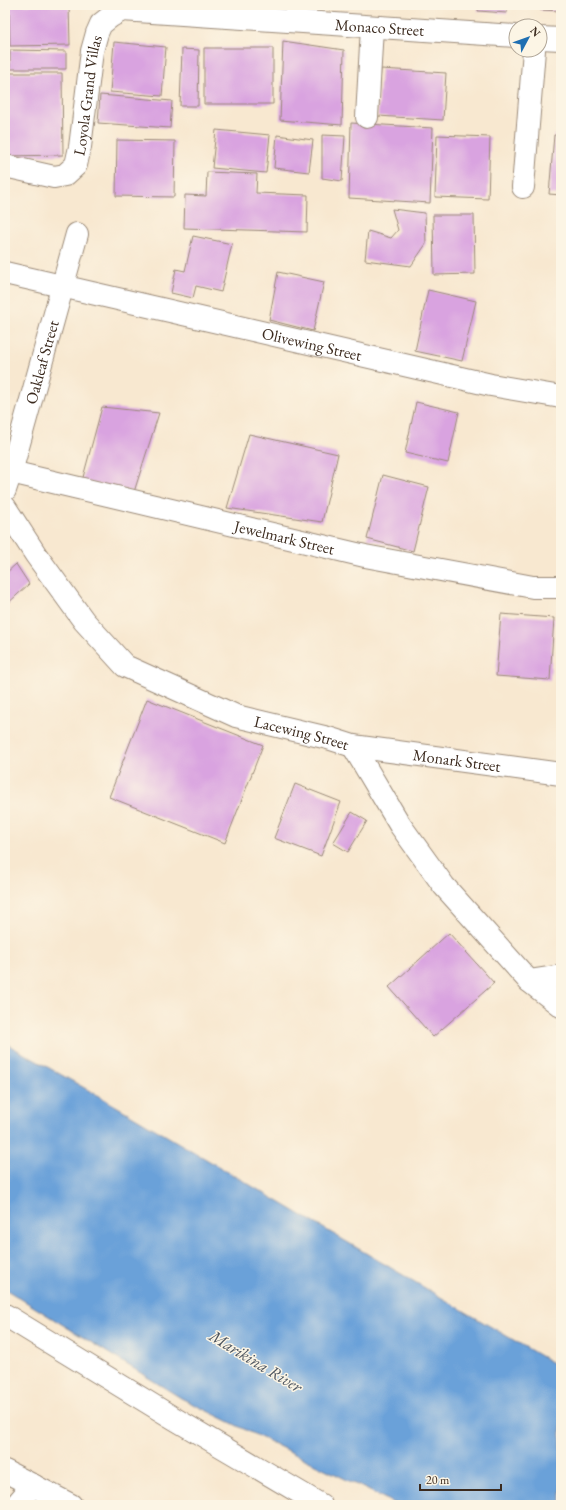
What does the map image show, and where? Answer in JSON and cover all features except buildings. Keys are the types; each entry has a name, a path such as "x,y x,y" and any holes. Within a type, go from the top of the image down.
{"street":[{"name":"Monaco Street","path":"123,8 508,35"},
{"name":"Loyola Grand Villas","path":"5,166 54,177 66,175 76,165 80,147 92,51 97,33 101,24 123,8"},
{"path":"367,117 372,26"},
{"path":"548,38 561,39"},
{"path":"523,187 533,58"},
{"name":"Oakleaf Street","path":"8,481 77,234"},
{"path":"5,273 63,287"},
{"name":"Olivewing Street","path":"63,287 491,385 561,397"},
{"name":"Jewelmark Street","path":"8,481 365,556 533,587 561,588"},
{"name":"Lacewing Street","path":"5,507 36,555 84,621 126,666 236,716 328,738 353,746 400,826 440,880 529,981 561,1006"},
{"name":"Monark Street","path":"353,746 561,774"},
{"path":"529,981 561,976"},
{"path":"5,1315 175,1419 321,1505"},
{"path":"5,1470 71,1505"},
{"path":"16,1505 33,1485"}],"water":[{"name":"Marikina River","path":"5,1043 104,1099 561,1368 561,1505 398,1505 181,1398 5,1289"}]}
